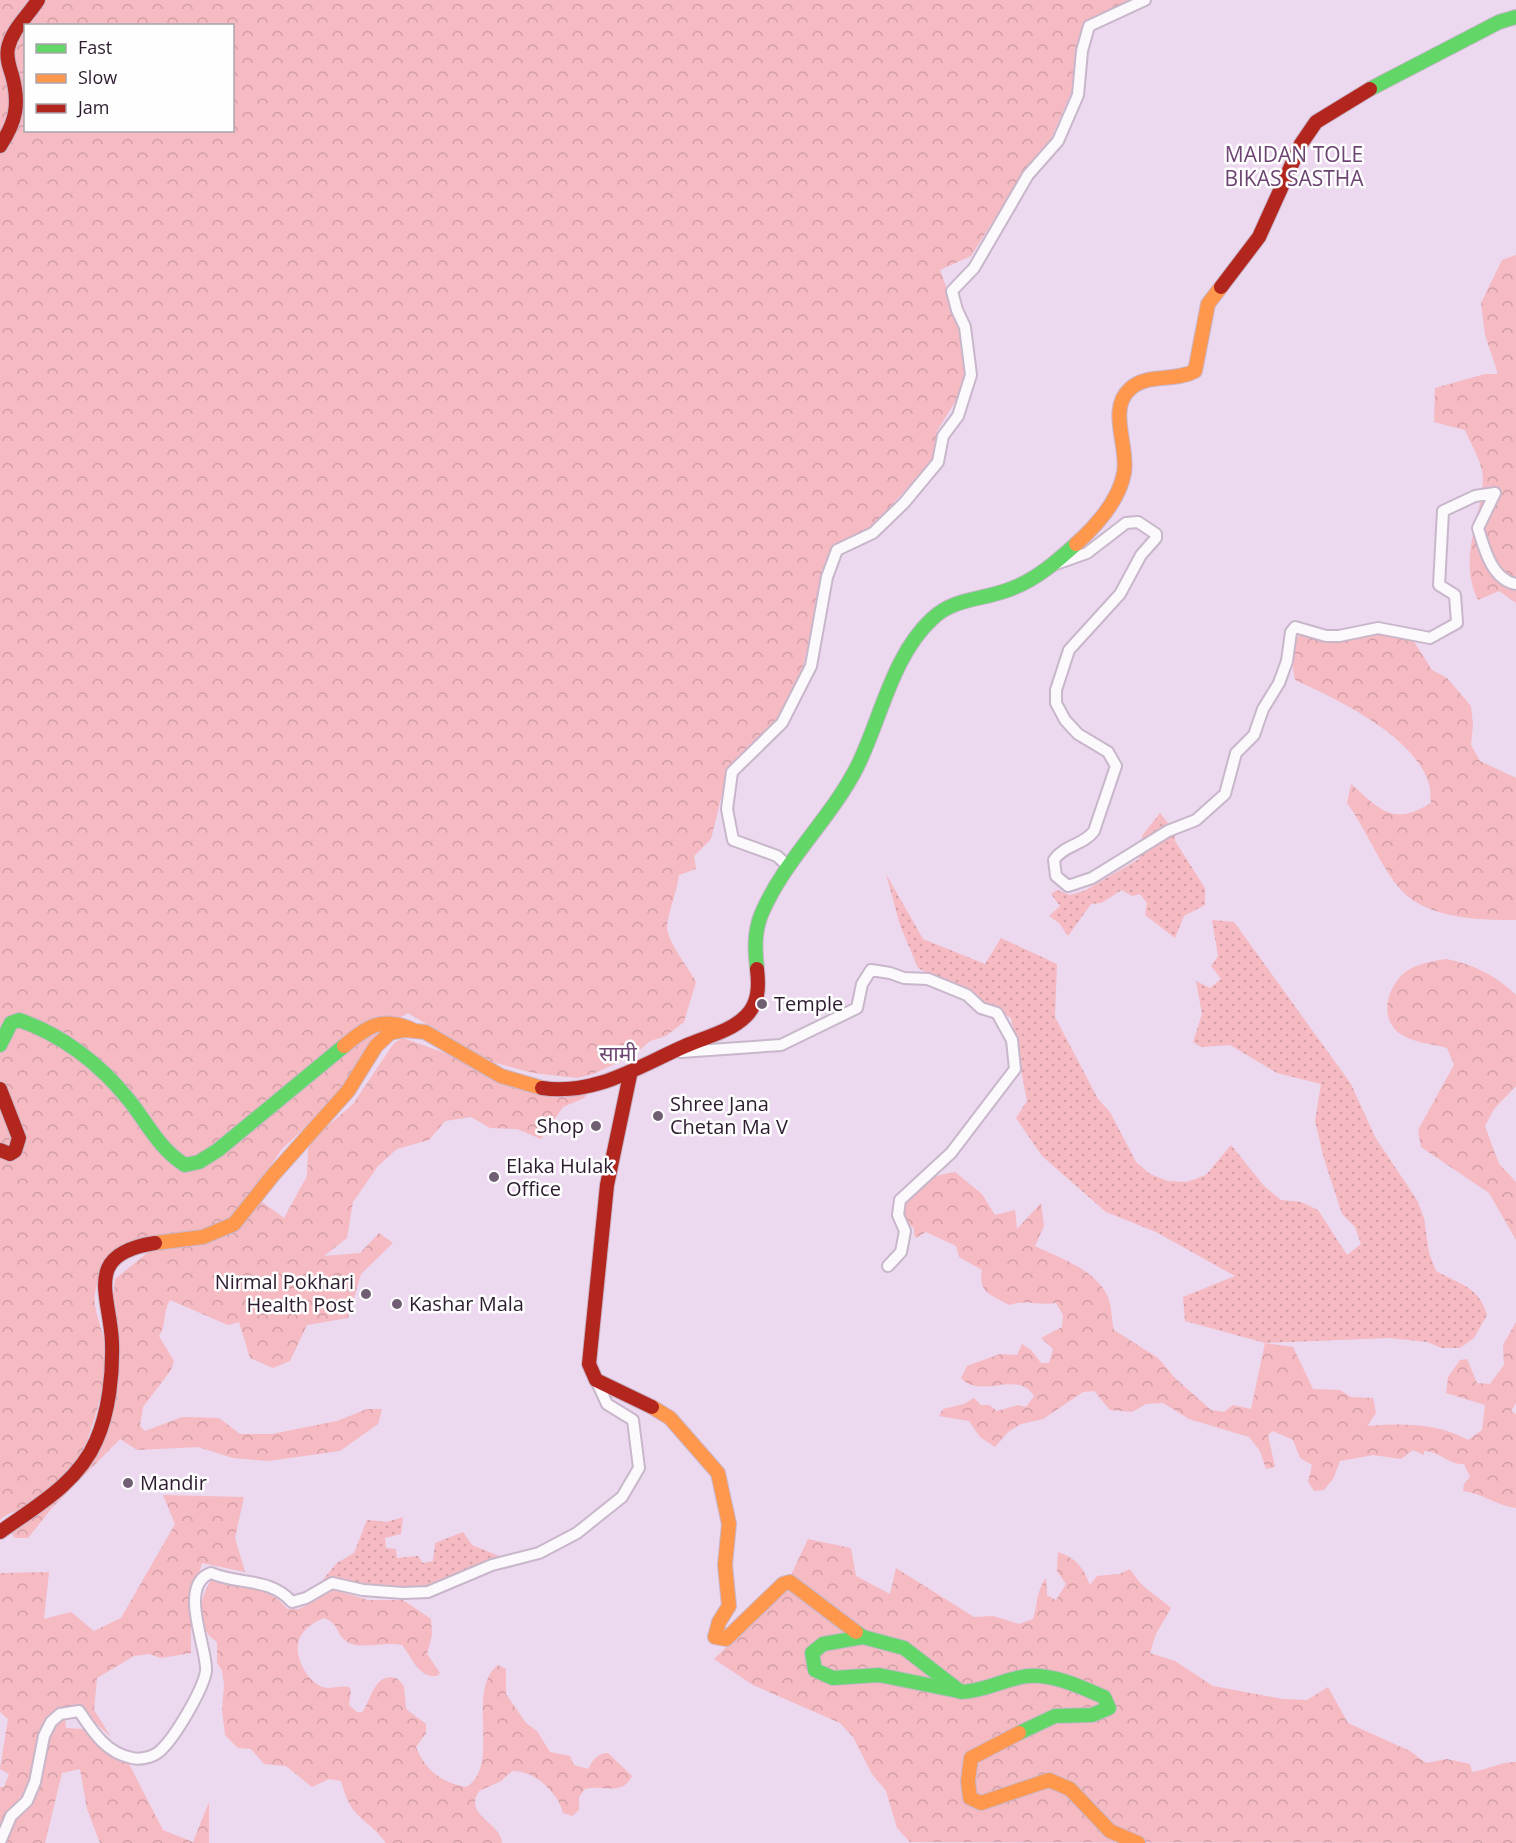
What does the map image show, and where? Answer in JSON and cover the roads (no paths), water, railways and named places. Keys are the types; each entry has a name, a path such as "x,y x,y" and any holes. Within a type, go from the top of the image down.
{"main road":[{"path":"0,146 14,125 19,110 9,65 8,48 23,18 38,0"},
{"path":"0,1045 11,1023 19,1020 45,1032 97,1068 127,1098 159,1146 185,1165 199,1162 218,1150 368,1026 395,1022 412,1030 426,1032 511,1080 531,1086 570,1089 630,1075 669,1053 728,1028 746,1016 754,1005 759,988 754,951 755,934 788,866 831,811 858,766 904,660 926,624 949,605 1019,587 1094,527 1118,490 1124,471 1125,454 1120,412 1122,398 1131,387 1139,384 1187,377 1195,371 1208,304 1259,237 1301,144 1316,122 1386,79 1454,47 1499,22 1516,17"},
{"path":"0,1532 81,1469 93,1452 102,1431 111,1361 111,1336 103,1284 110,1265 135,1247 205,1238 223,1232 238,1220 265,1185 350,1088 384,1036 412,1030"},
{"path":"630,1075 608,1185 589,1364 596,1380 641,1400 670,1418 718,1473 729,1524 725,1565 729,1606 719,1622 715,1637 726,1639 783,1584 790,1582 863,1637 904,1648 961,1692"},
{"path":"0,1089 19,1138 15,1151 10,1154 0,1150"},
{"path":"863,1637 823,1644 812,1653 815,1670 833,1678 879,1676 961,1692 981,1691 1028,1676 1057,1679 1104,1697 1108,1708 1097,1716 1086,1718 1058,1715 970,1758 968,1781 970,1798 981,1803 1049,1780 1070,1789 1110,1831 1138,1843"}],"street":[{"path":"788,866 777,856 733,840 727,809 732,772 782,723 811,666 827,577 837,550 873,533 904,503 938,462 943,436 958,416 971,375 965,327 952,291 974,268 1028,175 1058,141 1078,95 1082,51 1089,26 1145,0"},
{"path":"1048,566 1087,553 1126,523 1138,522 1155,534 1156,538 1141,555 1132,576 1120,594 1069,650 1057,685 1056,703 1065,720 1078,734 1108,752 1116,766 1094,831 1087,838 1066,848 1054,860 1053,870 1058,880 1072,886 1112,868 1168,831 1197,820 1225,794 1236,753 1254,735 1263,709 1279,683 1287,661 1291,632 1295,627 1326,636 1339,636 1378,628 1430,638 1457,623 1455,595 1438,585 1443,512 1475,496 1495,494 1478,528 1496,572 1508,583 1516,584"},
{"path":"669,1053 781,1045 856,1008 862,984 871,970 904,978 928,979 967,995 981,1008 997,1013 1012,1040 1015,1070 951,1153 900,1200 898,1215 905,1231 901,1252 888,1266"},
{"path":"0,1842 11,1816 27,1802 35,1782 44,1736 60,1713 79,1711 107,1748 121,1756 141,1760 160,1752 170,1740 194,1699 206,1670 196,1625 198,1586 205,1575 210,1573 268,1584 292,1602 306,1598 332,1583 383,1592 428,1592 492,1565 539,1553 577,1533 622,1497 639,1468 633,1420 607,1404 596,1380"}],"place":[{"name":"Temple","path":"762,1004"},
{"name":"Shree Jana Chetan Ma V","path":"658,1116"},
{"name":"Shop","path":"596,1126"},
{"name":"Elaka Hulak Office","path":"494,1177"},
{"name":"Nirmal Pokhari Health Post","path":"366,1294"},
{"name":"Kashar Mala","path":"397,1304"},
{"name":"Mandir","path":"128,1483"}],"district":[{"name":"MAIDAN TOLE BIKAS SASTHA","path":"1294,167"},
{"name":"सामी","path":"618,1054"}]}
